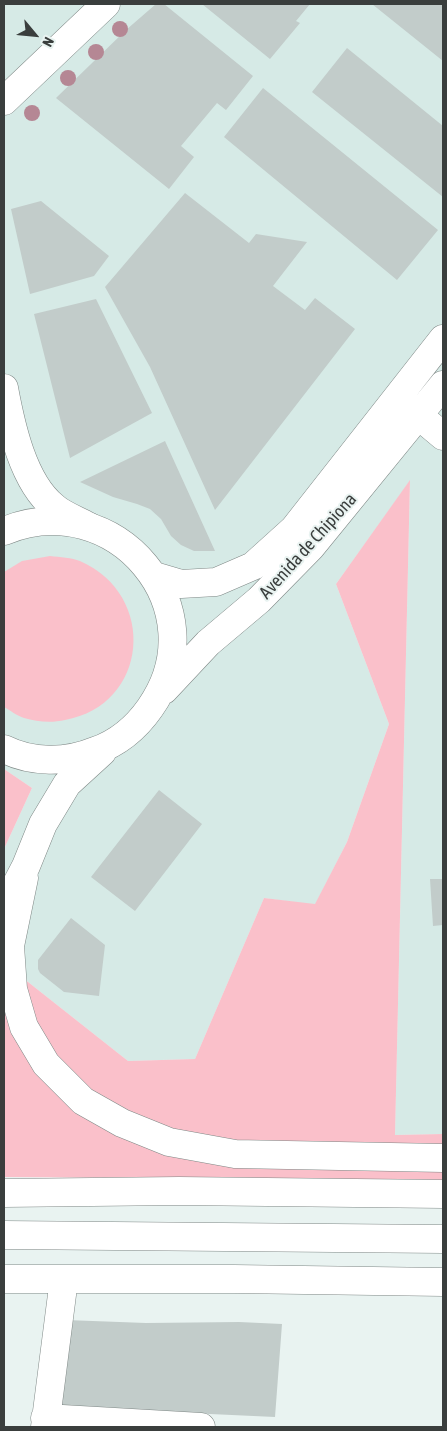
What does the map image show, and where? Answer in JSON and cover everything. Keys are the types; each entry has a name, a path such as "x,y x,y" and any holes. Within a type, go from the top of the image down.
{"main road":[{"path":"4,101 106,4"},
{"name":"Avenida de Chipiona","path":"154,576 181,584 216,582 253,566 294,529 443,339"},
{"name":"Avenida de Chipiona","path":"160,694 208,643 259,600 311,547 443,385"},
{"path":"4,388 13,430 26,467 39,491 54,508 114,537 136,554 154,576 167,604 173,635 170,665 160,694 138,724 109,746 67,784 43,824 26,866 4,908"},
{"path":"418,415 443,436"},
{"path":"4,531 32,522 60,521 88,526"},
{"path":"4,749 15,755 47,760 79,758 109,746"},
{"path":"26,866 10,946 13,989 24,1027 46,1064 83,1101 122,1122 169,1142 235,1154 443,1158"},
{"path":"4,1193 188,1191 443,1194"},
{"path":"4,1235 443,1239"},
{"path":"4,1279 234,1279 443,1282"},
{"path":"64,1280 45,1422 201,1427"}],"shaded area":[{"path":"4,4 443,4 443,1134 395,1135 410,481 336,584 389,724 347,842 315,905 264,898 195,1059 128,1061 4,963 4,849 32,788 4,769"},
{"path":"410,480 395,1135 443,1134 443,1180 4,1177 4,963 128,1061 195,1059 264,898 315,904 347,842 389,724 336,584"},
{"path":"50,556 80,561 105,577 122,598 132,622 133,648 127,672 114,694 93,710 65,720 50,722 24,718 4,707 4,572 22,561"},
{"path":"4,769 32,788 4,849"}],"building":[{"path":"156,4 164,4 253,76 226,110 217,103 181,146 194,157 169,189 56,98 126,30"},
{"path":"202,4 310,4 296,21 300,23 270,59"},
{"path":"372,4 443,4 443,61"},
{"path":"347,48 443,126 443,197 312,92"},
{"path":"263,88 438,230 397,280 224,137"},
{"path":"185,193 249,243 256,234 307,242 273,286 305,310 315,298 355,329 215,510 150,367 105,287"},
{"path":"41,201 109,256 94,276 30,294 11,209"},
{"path":"96,299 152,413 70,458 34,314"},
{"path":"165,441 215,551 194,551 181,545 171,536 161,519 150,509 113,497 80,482"},
{"path":"159,790 202,824 135,911 91,877"},
{"path":"430,879 443,879 443,925 433,926"},
{"path":"71,918 105,945 99,996 64,992 40,973 38,969 38,960"},
{"path":"66,1320 146,1323 239,1322 282,1324 275,1417 59,1407"}]}
